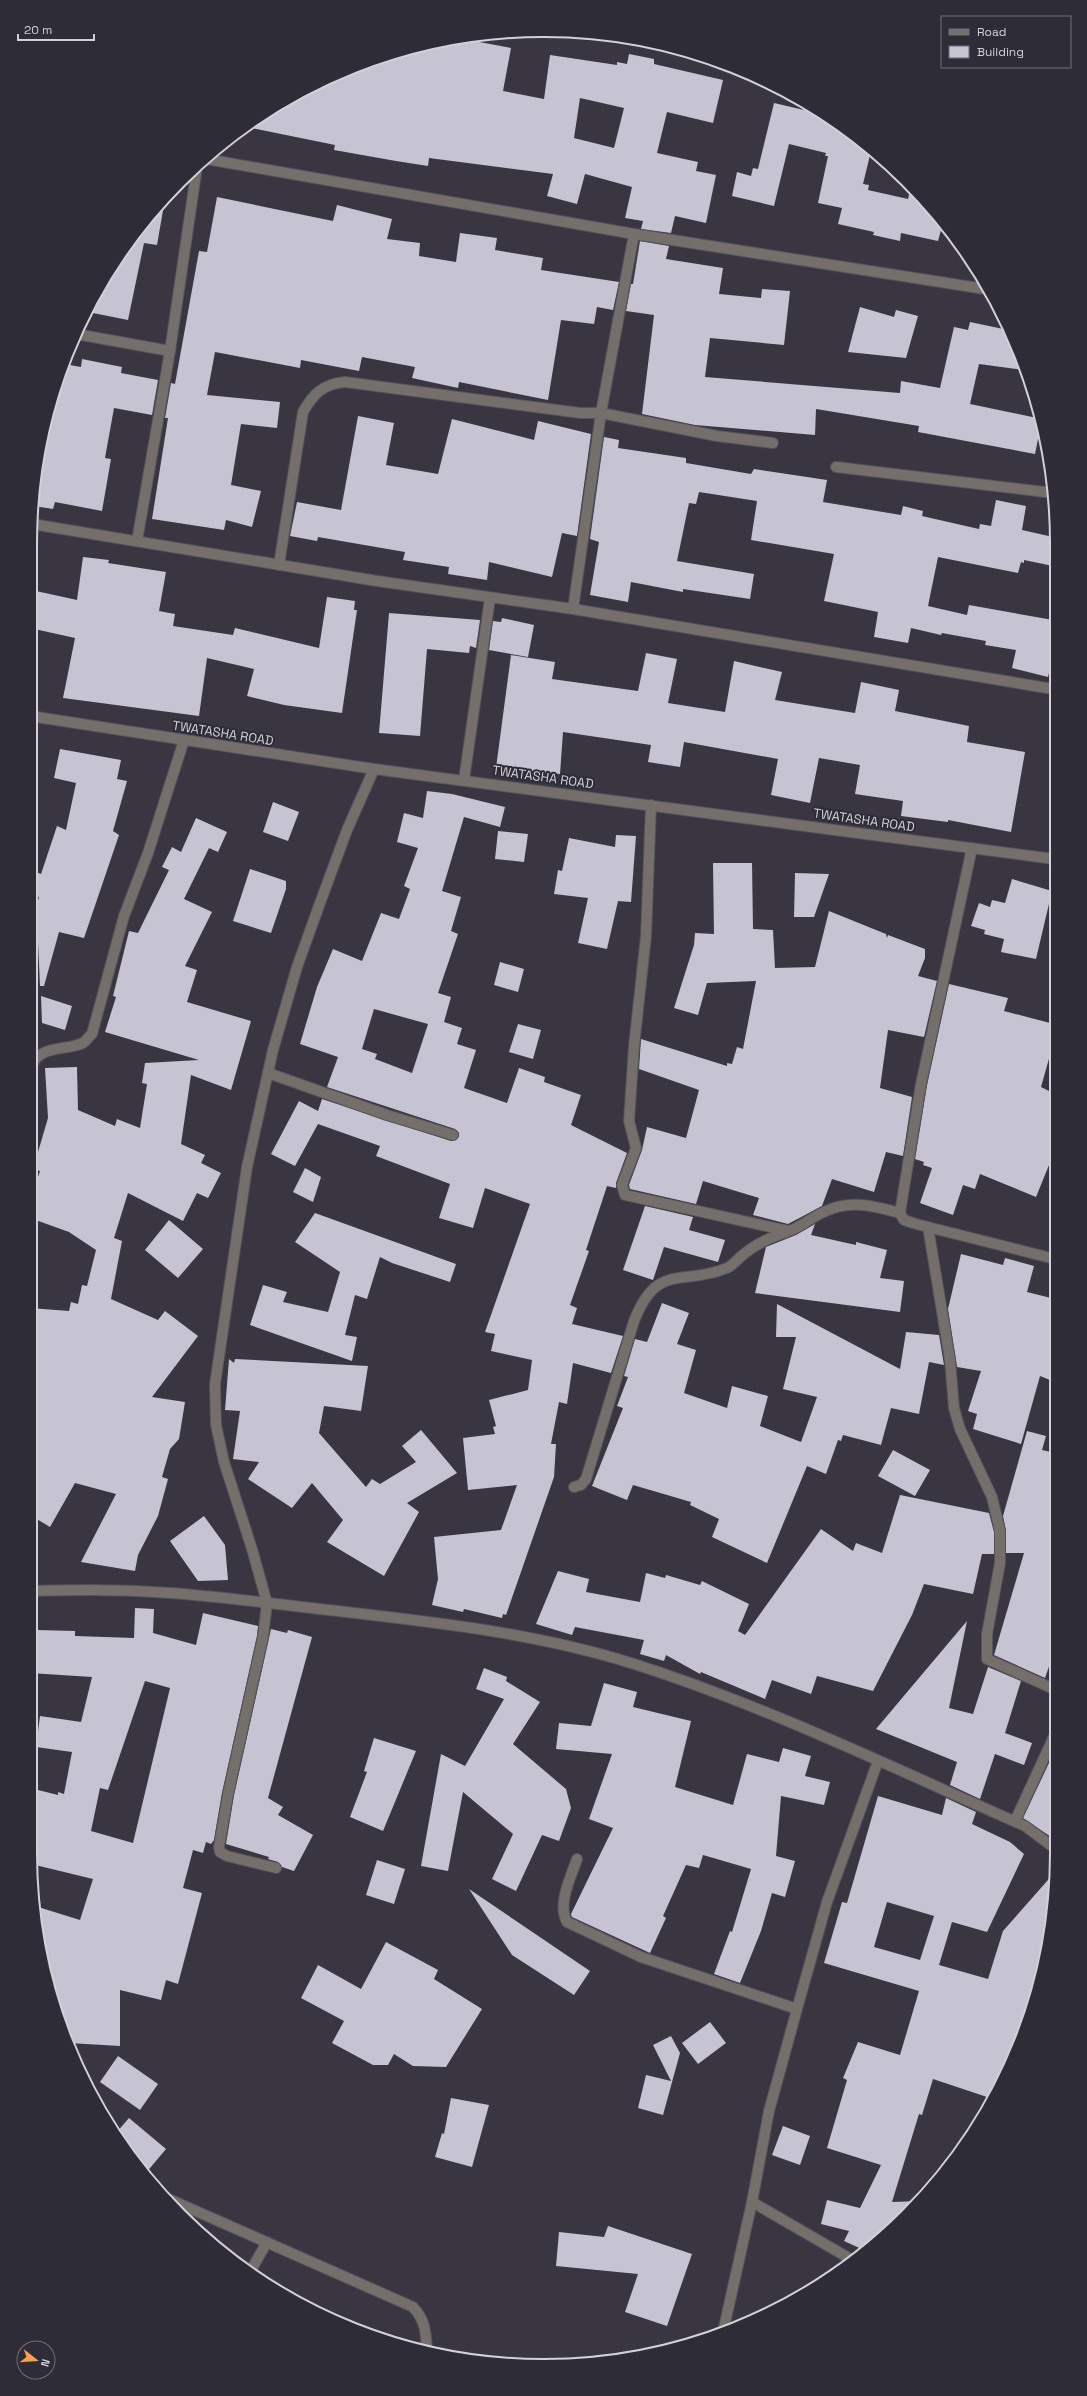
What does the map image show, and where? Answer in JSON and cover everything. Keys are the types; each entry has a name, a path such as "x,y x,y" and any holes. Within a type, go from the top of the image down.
{"street":[{"path":"213,160 634,234 981,288"},
{"path":"137,541 170,351 196,176"},
{"path":"573,609 601,413 634,234"},
{"path":"82,335 170,351"},
{"path":"279,565 303,412 310,398 321,388 333,383 345,382 580,413 601,413 717,436 773,443"},
{"path":"836,467 1047,492"},
{"path":"38,525 279,565 490,598 573,609 1050,688"},
{"path":"464,780 490,598"},
{"name":"TWATASHA ROAD","path":"37,717 374,769 1050,858"},
{"path":"37,1059 47,1051 84,1043 92,1034 124,916 148,853 184,740"},
{"path":"276,1868 227,1856 220,1852 218,1847 228,1794 263,1637 266,1603 252,1549 224,1462 216,1425 215,1384 247,1167 268,1074 302,952 346,830 374,769"},
{"path":"651,805 646,936 634,1046 629,1121 636,1148 622,1185 623,1192 625,1195 789,1232"},
{"path":"972,848 921,1084 900,1203 900,1213 904,1220 1050,1258"},
{"path":"268,1074 387,1115 453,1134"},
{"path":"574,1487 581,1485 586,1479 640,1305 650,1292 662,1281 713,1272 729,1267 745,1253 767,1238 789,1232 826,1211 845,1205 865,1204 900,1213"},
{"path":"928,1227 950,1360 954,1408 960,1429 992,1497 998,1520 1000,1564 987,1634 985,1650 987,1659 1050,1687"},
{"path":"37,1591 109,1590 171,1593 484,1629 564,1645 631,1663 746,1704 1025,1826 1050,1845"},
{"path":"1015,1822 1050,1745"},
{"path":"725,2325 752,2202 769,2111 827,1902 878,1761"},
{"path":"577,1859 563,1905 563,1915 567,1922 641,1957 797,2009"},
{"path":"752,2202 848,2257"},
{"path":"178,2203 413,2308 422,2317 426,2331 427,2345"},
{"path":"253,2267 267,2242"}],"building":[{"path":"475,41 511,48 503,91 544,99 550,55 617,65 617,62 627,64 629,54 654,59 654,64 723,80 713,123 667,112 657,153 698,162 696,171 716,175 706,223 675,216 671,233 641,229 643,221 625,218 632,187 585,174 577,204 547,196 553,174 429,158 428,166 334,150 335,145 253,128 290,105 319,89 350,76 412,54","holes":["580,98 624,108 614,148 574,138"]},
{"path":"774,103 806,110 825,122 870,157 863,184 869,185 868,190 908,199 909,193 941,230 938,241 901,233 900,241 873,235 874,232 838,224 842,208 818,203 828,156 825,156 826,153 789,144 774,206 732,196 737,172 751,176 753,168 758,169"},
{"path":"217,197 333,221 337,205 392,219 387,239 420,243 419,256 456,262 460,233 497,238 495,250 543,258 541,270 619,282 613,310 597,307 594,324 561,320 548,400 459,382 458,388 412,378 415,367 362,357 359,371 301,360 300,368 215,352 207,395 280,402 277,428 241,424 231,485 261,491 252,527 226,520 224,530 152,519 168,418 165,418 171,383 175,384 199,251 207,252"},
{"path":"163,210 157,245 144,243 128,320 92,313 122,262"},
{"path":"640,241 669,246 666,259 723,268 719,294 761,298 762,289 790,291 784,345 710,338 705,377 900,393 901,381 940,388 954,327 968,330 970,322 1002,329 1018,369 979,364 970,404 1034,417 1038,437 1035,454 918,432 919,426 816,409 815,435 695,425 642,414 654,315 626,311 631,284 633,284"},
{"path":"860,307 894,317 896,310 918,316 906,358 848,352"},
{"path":"82,359 122,367 121,373 158,380 152,415 114,408 105,458 111,459 102,511 55,502 53,509 38,507 41,477 54,412 70,365 81,367"},
{"path":"358,416 394,423 386,465 438,474 452,419 534,440 538,421 591,434 577,536 562,533 552,577 489,562 487,580 448,574 449,567 403,560 405,552 318,537 317,541 290,536 297,502 341,510"},
{"path":"604,437 619,440 618,448 686,458 686,463 751,474 754,469 827,480 823,502 901,515 903,506 923,511 922,516 979,529 980,524 991,526 996,500 1026,506 1022,530 1050,536 1050,565 1024,560 1024,563 1021,562 1018,573 938,557 928,606 967,615 969,605 1050,619 1050,669 1048,677 1012,668 1016,650 985,645 986,641 942,633 941,635 911,628 908,643 874,637 878,612 824,601 834,554 751,540 757,501 699,492 696,504 689,503 677,561 754,574 750,599 683,589 683,592 631,582 628,602 590,595 599,542 590,539"},
{"path":"83,557 109,560 108,563 166,572 159,611 175,614 173,626 233,635 235,628 319,648 327,597 355,601 354,610 357,610 342,713 284,705 247,696 254,669 207,658 199,716 63,698 75,638 37,630 37,591 77,600"},
{"path":"389,613 480,620 476,648 470,646 469,653 427,649 420,736 379,733"},
{"path":"502,618 534,625 528,657 489,650 493,621 501,622"},
{"path":"646,653 677,659 668,703 725,712 734,661 782,672 775,700 855,713 861,682 899,690 895,711 969,726 967,742 1025,752 1011,832 948,820 948,822 901,816 903,801 855,794 860,765 819,758 810,803 771,795 778,759 684,742 680,767 648,762 651,745 563,732 560,774 496,768 511,655 555,662 552,679 638,691"},
{"path":"60,749 121,760 117,779 127,781 113,831 119,835 84,938 59,932 44,986 40,986 37,920 37,903 39,897 37,896 37,873 41,874 57,826 66,830 76,783 54,778"},
{"path":"427,791 452,794 505,807 500,827 464,817 442,891 461,897 451,931 458,934 438,993 451,997 444,1022 462,1028 457,1044 476,1050 464,1088 507,1103 519,1068 545,1077 544,1082 581,1095 571,1125 627,1153 616,1183 616,1188 607,1186 586,1250 589,1251 570,1305 577,1308 572,1324 623,1336 611,1373 573,1363 567,1404 559,1402 551,1444 556,1444 554,1477 506,1615 503,1614 502,1618 464,1609 463,1612 432,1605 438,1579 434,1537 501,1530 517,1485 468,1490 463,1438 495,1434 493,1427 496,1426 489,1400 528,1390 532,1360 491,1351 495,1334 485,1332 530,1204 485,1188 473,1228 439,1218 450,1184 376,1156 380,1146 318,1124 295,1166 271,1154 299,1101 318,1111 322,1099 451,1141 459,1137 459,1133 455,1129 327,1087 338,1057 300,1044 317,987 333,949 362,961 381,913 399,919 410,889 404,886 418,848 397,842 404,813 423,818","holes":["374,1009 428,1024 412,1073 375,1059 377,1054 362,1049"]},
{"path":"273,802 299,812 288,841 263,832"},
{"path":"196,818 227,832 218,852 209,848 184,899 212,912 185,966 197,970 187,1002 251,1021 231,1090 191,1075 181,1144 205,1155 201,1163 221,1173 208,1198 197,1193 183,1221 128,1193 114,1238 122,1241 111,1299 158,1320 165,1311 198,1336 152,1397 185,1402 179,1439 170,1449 162,1477 168,1479 158,1516 138,1555 135,1571 81,1562 116,1494 75,1483 50,1527 37,1519 37,1309 69,1311 71,1302 78,1304 82,1285 87,1286 96,1250 69,1232 37,1221 37,1180 40,1171 37,1170 37,1155 48,1118 45,1068 77,1067 78,1110 115,1126 117,1119 140,1128 147,1084 142,1083 145,1063 199,1060 105,1032 116,997 113,996 129,931 138,933 169,870 162,867 172,847 181,852"},
{"path":"498,831 528,834 524,862 495,859"},
{"path":"616,835 636,836 631,902 618,901 607,949 578,943 588,898 554,894 558,870 562,871 569,838 615,847"},
{"path":"713,863 752,863 753,929 773,930 775,968 815,967 829,911 886,934 887,938 888,935 925,949 925,958 918,976 937,981 924,1037 888,1030 880,1088 912,1097 903,1156 886,1152 874,1192 832,1179 822,1206 788,1224 753,1215 759,1198 703,1181 696,1204 630,1189 629,1185 642,1150 647,1127 686,1138 699,1090 639,1069 641,1039 727,1066 727,1063 732,1064 737,1047 743,1049 756,981 707,983 698,1015 674,1008 694,945 695,933 714,934"},
{"path":"250,869 286,881 286,889 271,933 233,921"},
{"path":"795,873 829,874 814,917 794,917"},
{"path":"1012,879 1050,890 1050,900 1036,959 1001,952 1004,939 984,934 985,930 971,926 979,903 990,907 992,900 1005,903"},
{"path":"500,962 524,969 518,992 494,985"},
{"path":"949,984 1008,998 1004,1011 1050,1023 1050,1055 1041,1087 1050,1092 1050,1166 1036,1197 980,1174 975,1189 963,1185 953,1215 920,1203 932,1168 923,1165 924,1162 915,1159 927,1085"},
{"path":"41,996 72,1006 65,1030 42,1023"},
{"path":"518,1024 541,1030 533,1059 509,1052"},
{"path":"305,1168 321,1177 313,1202 293,1192"},
{"path":"645,1206 693,1217 689,1230 725,1240 718,1262 664,1247 653,1280 623,1270"},
{"path":"315,1213 456,1264 450,1282 392,1263 380,1257 367,1299 355,1295 345,1335 357,1337 352,1361 250,1325 263,1285 287,1292 283,1302 328,1312 340,1272 295,1242"},
{"path":"169,1220 203,1249 178,1278 145,1250"},
{"path":"815,1224 811,1235 856,1245 856,1242 887,1250 880,1278 904,1281 900,1312 755,1293 766,1247 796,1235"},
{"path":"961,1254 1003,1265 1005,1258 1034,1266 1027,1292 1050,1298 1050,1380 1040,1376 1021,1444 973,1429 977,1414 968,1411 981,1371 957,1367 948,1309"},
{"path":"662,1303 689,1313 677,1344 696,1350 684,1393 727,1408 732,1386 768,1396 760,1426 801,1442 817,1397 783,1389 796,1337 776,1337 777,1304 900,1369 906,1332 939,1335 944,1365 929,1362 919,1414 891,1408 881,1445 843,1435 841,1441 838,1440 826,1474 807,1466 767,1563 712,1537 719,1519 690,1505 691,1502 633,1485 627,1500 592,1486 623,1408 617,1406 628,1377 624,1376 635,1339 647,1342"},
{"path":"229,1359 234,1363 235,1359 368,1366 361,1411 324,1406 319,1433 366,1487 372,1479 380,1484 416,1462 402,1446 421,1430 457,1473 407,1503 419,1512 384,1576 327,1542 343,1520 312,1483 292,1508 248,1479 259,1462 233,1459 240,1411 225,1410"},
{"path":"1027,1431 1046,1436 1042,1450 1050,1452 1050,1663 1045,1678 994,1655 1024,1553 1006,1553 1006,1531 1003,1516"},
{"path":"893,1450 930,1470 915,1496 878,1476"},
{"path":"900,1495 989,1513 994,1532 994,1554 982,1554 973,1594 924,1584 912,1615 873,1691 817,1676 811,1694 772,1680 765,1699 701,1672 700,1674 666,1655 664,1661 640,1654 644,1640 575,1627 572,1635 536,1624 558,1571 589,1579 586,1592 640,1602 646,1573 665,1578 666,1575 700,1585 702,1581 749,1604 738,1631 745,1635 821,1529 853,1551 856,1543 882,1553"},
{"path":"204,1516 225,1545 228,1580 198,1581 170,1541"},
{"path":"135,1608 154,1609 153,1633 196,1645 203,1613 258,1626 222,1793 214,1840 211,1844 206,1842 203,1853 193,1850 183,1888 202,1893 178,1984 166,1980 161,2000 120,1990 120,2046 75,2043 54,1984 41,1919 40,1908 80,1920 93,1879 37,1866 37,1790 58,1795 58,1792 64,1794 72,1752 37,1747 40,1716 81,1722 92,1677 37,1673 37,1630 75,1631 75,1636 134,1638","holes":["145,1681 170,1688 133,1843 91,1831 100,1788 108,1790"]},
{"path":"967,1621 949,1708 973,1714 988,1667 1021,1681 1005,1733 1032,1743 1024,1765 995,1754 980,1799 950,1785 957,1762 876,1729"},
{"path":"271,1629 287,1633 288,1630 312,1637 268,1798 283,1807 278,1815 313,1835 294,1871 282,1867 278,1862 268,1859 269,1857 226,1844 234,1795"},
{"path":"484,1668 507,1677 506,1681 540,1702 513,1744 566,1789 571,1808 559,1841 542,1835 516,1891 492,1879 513,1834 463,1792 448,1871 421,1866 441,1754 465,1766 504,1699 476,1689"},
{"path":"604,1683 637,1692 633,1707 691,1721 675,1787 733,1805 747,1754 779,1762 783,1748 811,1756 805,1776 830,1782 824,1805 781,1796 776,1856 795,1861 785,1897 772,1893 761,1931 740,1983 714,1974 730,1931 732,1932 751,1869 703,1855 699,1868 686,1865 663,1916 666,1918 650,1953 572,1917 571,1914 613,1828 589,1819 612,1754 556,1749 559,1723 591,1726"},
{"path":"374,1738 416,1751 383,1831 350,1817 367,1772 364,1771"},
{"path":"1050,1761 1050,1836 1023,1818"},
{"path":"878,1796 942,1815 946,1798 976,1812 972,1824 1010,1842 1024,1854 987,1932 952,1922 939,1965 988,1979 1003,1931 1049,1879 1046,1919 1033,1984 1023,2015 998,2077 987,2097 933,2079 922,2115 919,2114 892,2202 911,2201 902,2211 859,2248 844,2241 849,2231 821,2224 827,2200 860,2208 881,2165 827,2148 847,2080 843,2078 858,2042 900,2055 919,1991 824,1963 842,1902 847,1903","holes":["887,1902 934,1916 920,1960 874,1947"]},
{"path":"377,1860 405,1869 394,1904 366,1895"},
{"path":"469,1889 590,1971 574,1995 512,1955"},
{"path":"386,1942 438,1970 434,1979 482,2009 446,2067 413,2066 394,2054 388,2065 373,2065 332,2043 344,2021 301,1998 318,1965 361,1989"},
{"path":"710,2022 726,2043 698,2064 682,2043"},
{"path":"671,2036 680,2053 663,2115 638,2108 646,2075 671,2081 653,2045"},
{"path":"118,2056 158,2084 140,2110 100,2082"},
{"path":"451,2098 489,2105 472,2167 435,2157 442,2133 444,2134"},
{"path":"129,2118 166,2149 149,2169 119,2129"},
{"path":"783,2126 810,2136 800,2165 772,2155"},
{"path":"608,2226 692,2254 667,2326 625,2312 638,2274 556,2266 559,2232 604,2237"}]}
